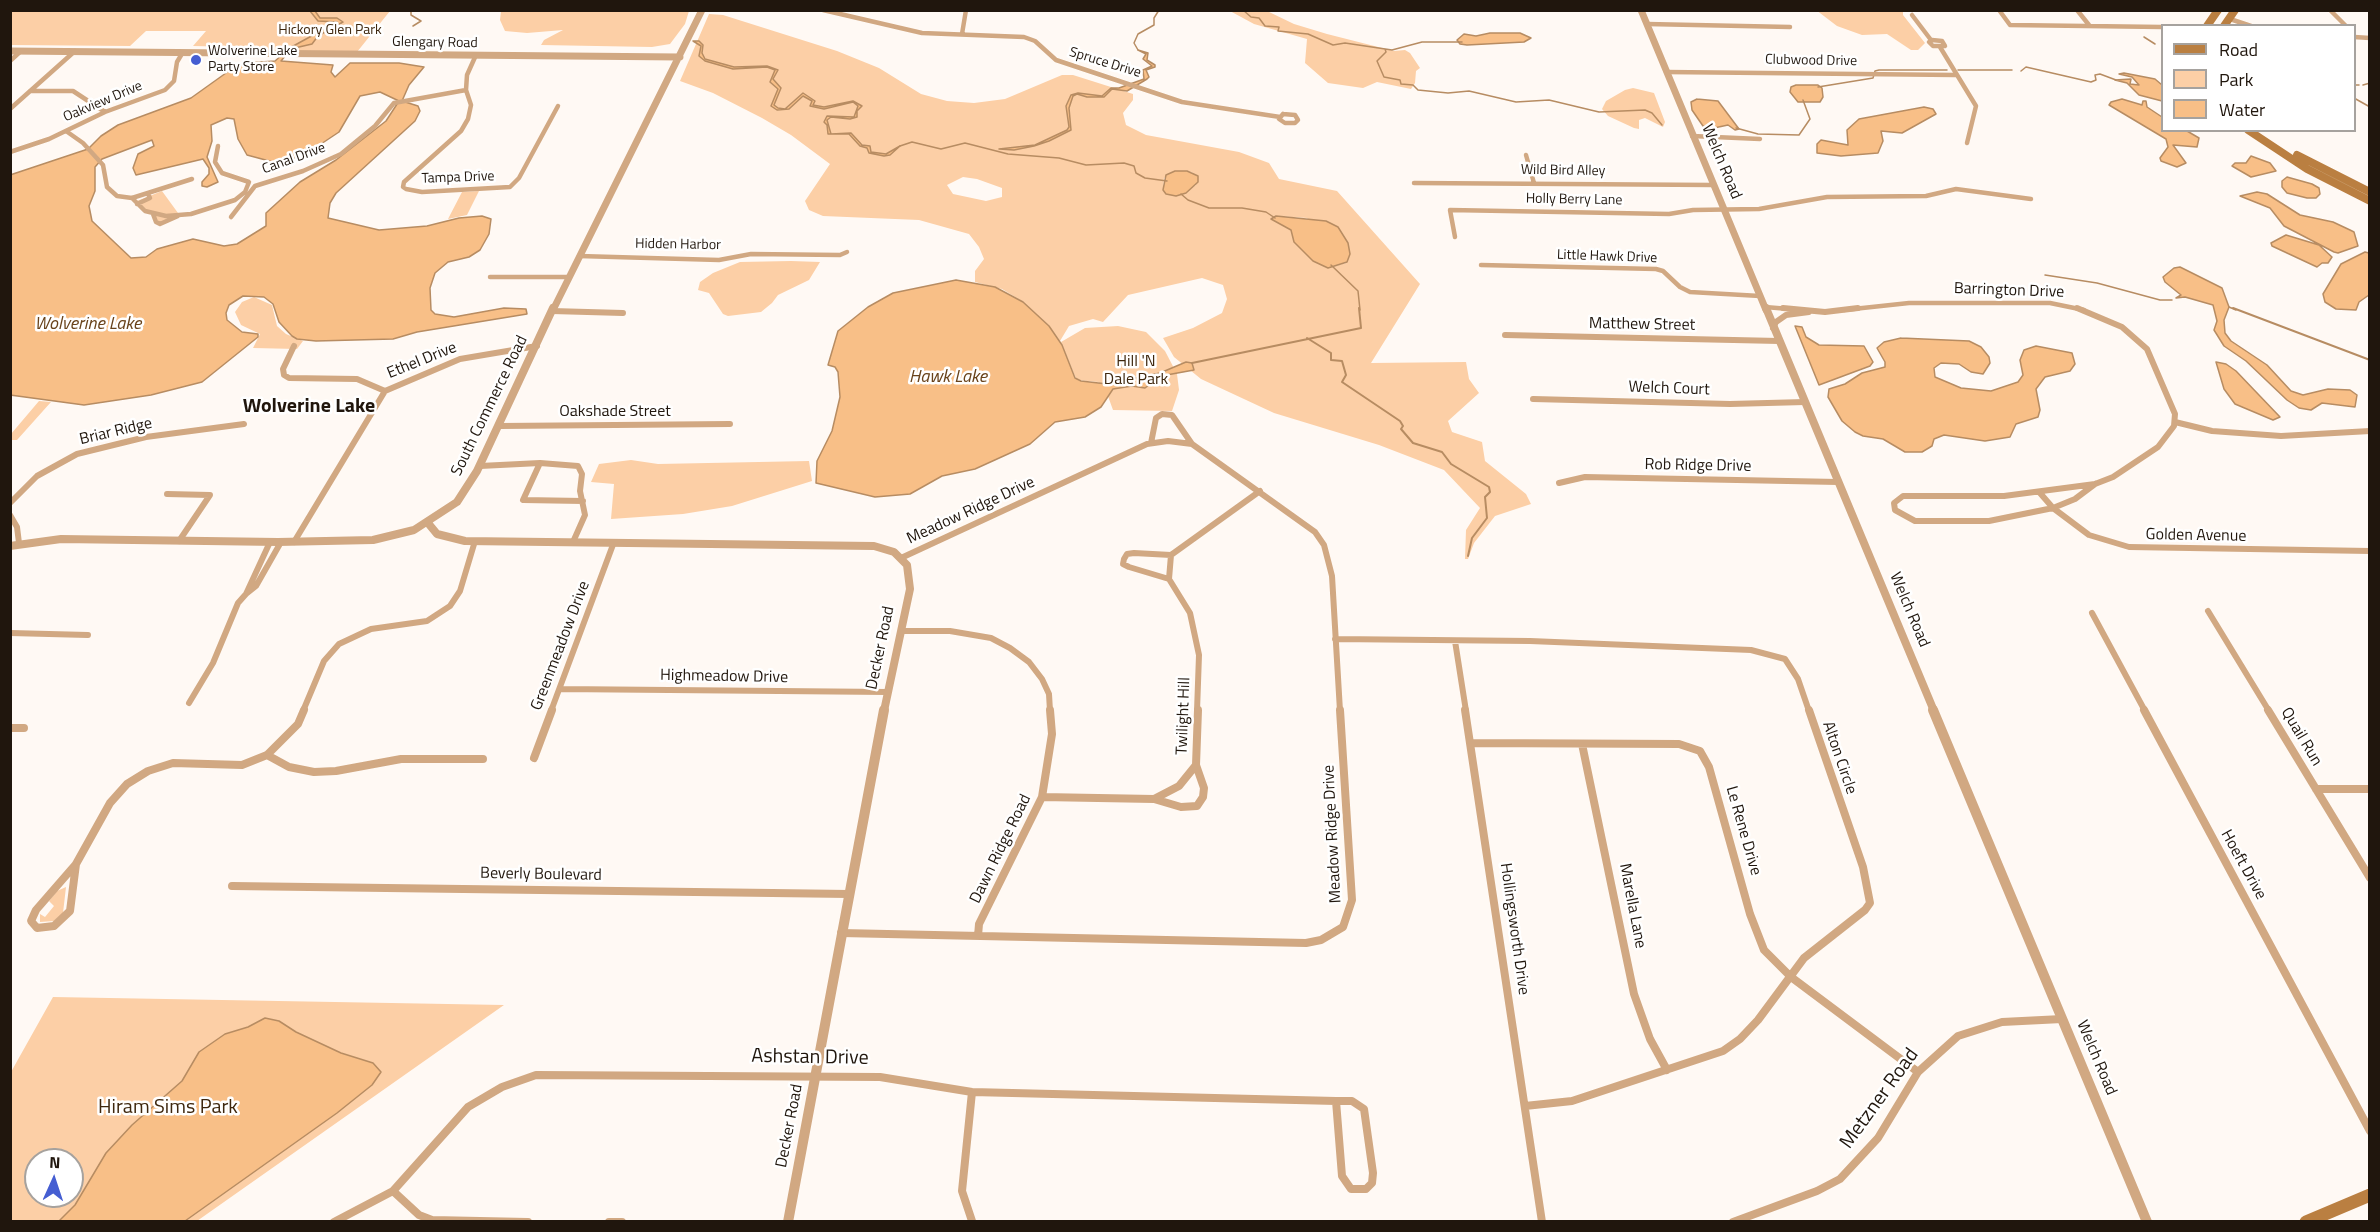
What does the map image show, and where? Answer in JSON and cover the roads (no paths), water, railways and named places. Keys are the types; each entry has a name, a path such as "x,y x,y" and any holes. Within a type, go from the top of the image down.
{"main road":[{"path":"2208,24 2218,10"},
{"path":"2225,24 2235,10"},
{"path":"2251,132 2307,169 2370,201"},
{"path":"2261,132 2304,159 2370,192"},
{"path":"2306,1221 2370,1195"}],"street":[{"name":"South Commerce Road","path":"15,545 61,539 270,542 373,540 390,538 428,523 456,502 480,466 500,426 552,311 702,10"},
{"name":"Spruce Drive","path":"823,10 916,32 1006,34 1027,37 1056,60 1193,105 1280,117"},
{"path":"962,34 966,10"},
{"name":"Welch Road","path":"1641,10 2147,1221"},
{"path":"1999,10 2010,26 2161,27"},
{"path":"2077,10 2089,25"},
{"path":"2330,10 2344,24"},
{"path":"1912,15 1931,40 1931,45 1940,47 1955,75 1974,101 1977,110 1967,143"},
{"path":"2229,19 2245,24"},
{"path":"1647,24 1790,27"},
{"path":"2356,36 2370,38"},
{"name":"Glengary Road","path":"10,51 680,57"},
{"path":"10,61 21,51"},
{"path":"10,109 75,51"},
{"name":"Oakview Drive","path":"10,152 28,148 105,112 165,90 174,81 177,62 183,52"},
{"name":"Tampa Drive","path":"476,55 467,75 466,90 471,105 470,114 461,131 404,182 403,187 406,189 422,192 510,187 519,178 558,106"},
{"name":"Clubwood Drive","path":"1666,72 1955,75"},
{"name":"Canal Drive","path":"231,217 247,192 255,186 303,171 341,154 375,126 394,103 466,90"},
{"path":"30,91 73,91 105,112"},
{"path":"66,131 83,143 105,168 110,192 132,198 192,179"},
{"path":"1692,136 1760,139"},
{"path":"132,198 153,214 156,222 160,224 178,216 227,203 247,192 248,181 222,173 218,168 215,162 218,146"},
{"path":"1526,155 1534,183"},
{"name":"Wild Bird Alley","path":"1414,183 1713,185"},
{"path":"1724,211 1773,208 1827,197 1926,196 1956,189 2031,199"},
{"path":"137,204 150,198 148,194"},
{"name":"Holly Berry Lane","path":"1455,237 1450,210 1669,214 1724,211"},
{"name":"Hidden Harbor","path":"579,256 719,261 751,254 840,255 847,252"},
{"name":"Little Hawk Drive","path":"1481,265 1656,269 1663,271 1680,287 1690,292 1760,296"},
{"path":"490,277 569,277"},
{"name":"Barrington Drive","path":"1765,307 1847,311 1909,303 1984,302 2050,303 2084,310 2122,327 2147,349 2170,398 2175,422"},
{"path":"552,311 623,313"},
{"name":"Barrington Drive","path":"1773,328 1776,322 1786,315 1814,311"},
{"name":"Matthew Street","path":"1505,336 1779,341"},
{"path":"294,346 282,369 284,375 289,378 357,379 385,391"},
{"name":"Ethel Drive","path":"294,542 385,391 460,359 483,353 537,346"},
{"name":"Welch Court","path":"1533,399 1730,404 1805,402"},
{"name":"Meadow Ridge Drive","path":"1152,443 1156,418 1168,413 1192,444"},
{"path":"2095,484 2075,499 2053,508 2016,517 1949,523 1907,519 1895,510 1894,503 1903,496 2040,493 2095,484 2113,477 2158,447 2175,422 2212,431 2281,436 2317,436 2370,431"},
{"name":"Briar Ridge","path":"10,503 37,476 77,454 146,437 244,424"},
{"name":"Oakshade Street","path":"500,426 730,424"},
{"name":"Meadow Ridge Drive","path":"841,933 1306,943 1321,940 1343,927 1352,900 1332,576 1324,545 1315,532 1300,519 1192,444 1183,441 1152,443 901,558"},
{"path":"480,466 540,463 578,466 582,474 585,515 573,542"},
{"path":"540,463 523,500 583,501"},
{"name":"Rob Ridge Drive","path":"1559,483 1585,477 1838,482"},
{"path":"1171,555 1169,579 1124,564 1127,554 1171,555 1260,491"},
{"name":"Golden Avenue","path":"2040,493 2053,508 2089,535 2129,547 2370,551"},
{"path":"167,494 210,495 178,541"},
{"path":"10,515 17,527 15,545"},
{"path":"428,523 437,534 446,538 475,542 863,545 886,549 901,558"},
{"path":"246,594 270,542"},
{"path":"189,703 213,663 238,603 256,586 282,542"},
{"path":"76,864 70,911 54,926 37,928 31,921 36,910 76,864 114,797 136,777 173,763 242,765 267,755 297,724 324,661 339,644 354,634 371,629 427,621 450,606 460,591 475,542"},
{"name":"Greenmeadow Drive","path":"534,758 614,542"},
{"name":"Decker Road","path":"788,1221 841,933 902,631 910,576 901,558"},
{"name":"Twilight Hill","path":"1155,799 1179,786 1196,765 1199,655 1190,614 1169,579"},
{"name":"Quail Run","path":"2208,611 2370,878"},
{"name":"Hoeft Drive","path":"2092,613 2370,1131"},
{"name":"Dawn Ridge Road","path":"902,631 975,634 1010,648 1029,662 1046,686 1052,712 1050,754 1042,797 980,924 978,936"},
{"path":"10,633 88,635"},
{"name":"Alton Circle","path":"1335,639 1541,641 1751,650 1785,659 1792,667 1802,690 1863,867 1870,903 1859,917 1830,936 1804,958 1740,1040 1704,1059 1572,1101 1525,1106"},
{"name":"Hollingsworth Drive","path":"1455,641 1542,1221"},
{"name":"Highmeadow Drive","path":"560,688 888,692"},
{"path":"10,728 24,728"},
{"name":"Le Rene Drive","path":"1472,743 1679,744 1700,752 1710,767 1756,932 1772,961 1918,1072"},
{"name":"Marella Lane","path":"1582,744 1634,994 1650,1039 1667,1070"},
{"path":"267,755 289,767 314,772 336,771 401,759 483,759"},
{"path":"1042,797 1155,799 1181,807 1197,806 1203,797 1204,788 1196,765"},
{"path":"2316,789 2370,789"},
{"name":"Beverly Boulevard","path":"232,886 849,894"},
{"name":"Metzner Road","path":"1733,1221 1817,1191 1840,1179 1878,1138 1918,1072 1936,1053 1958,1036 1983,1026 2025,1020 2062,1019"},
{"name":"Ashstan Drive","path":"334,1221 393,1191 468,1107 502,1087 536,1075 816,1076 904,1079 972,1092 1352,1101 1364,1109 1367,1118 1373,1173 1372,1184 1366,1189 1351,1189 1342,1176 1336,1101"},
{"path":"972,1092 962,1191 972,1221"},
{"path":"393,1191 419,1215 432,1220 528,1221"},
{"path":"609,1221 622,1221"}],"water":[{"path":"310,11 315,11 320,18 337,18 343,22 318,36 312,44 286,50 337,22 318,21"},
{"path":"1490,33 1520,33 1531,38 1524,42 1467,45 1460,44 1457,40 1464,34 1476,36"},
{"path":"693,41 699,41 703,45 702,53 705,59 734,67 767,66 778,70 773,79 781,88 774,105 778,108 785,109 803,93 815,101 813,105 824,107 853,101 862,106 857,111 857,117 850,119 831,117 827,120 831,134 828,134 827,125 824,122 827,116 854,117 858,106 853,102 824,109 810,106 812,101 803,96 789,109 777,110 771,106 778,89 770,82 775,70 767,67 733,69 705,61 699,56 701,46"},
{"path":"1138,50 1148,53 1147,60 1155,65 1146,70 1149,77 1147,79 1127,91 1112,89 1104,97 1087,97 1077,94 1073,96 1069,108 1071,130 1034,146 1014,150 999,149 1035,145 1067,130 1069,127 1066,106 1071,95 1078,93 1102,96 1111,88 1119,88 1144,79 1143,70 1152,66 1143,59 1146,54"},
{"name":"Wolverine Lake","path":"282,55 286,55 281,61 333,65 331,72 335,77 350,63 399,63 424,67 409,85 402,101 418,106 420,111 415,121 336,193 330,203 328,218 379,230 427,226 459,218 482,216 491,219 489,234 480,250 469,257 448,262 435,273 430,288 431,310 435,314 454,317 504,308 526,309 527,314 417,332 393,339 316,341 297,339 292,336 279,322 273,304 264,297 243,296 229,305 226,313 227,320 242,332 258,334 258,337 202,382 151,395 84,405 10,395 10,175 88,149 101,136 118,125 191,98 233,68 247,63 275,61","holes":["380,92 399,101 386,121 336,160 300,182 266,213 266,226 237,244 224,246 193,239 157,249 146,257 131,258 92,221 89,206 95,191 95,167 102,159 152,140 154,146 138,154 133,168 136,175 203,159 209,168 209,174 202,182 202,186 207,187 218,182 207,157 212,141 211,125 227,118 234,119 238,139 247,155 273,162 290,160 312,150 339,132 360,96"]},
{"path":"2119,74 2155,79 2161,84 2161,101 2139,95 2127,83 2115,80 2131,79 2130,84 2139,85 2132,77"},
{"path":"1818,85 1822,88 1823,97 1820,102 1798,102 1790,92 1791,87"},
{"path":"1697,99 1718,101 1739,129 1735,130 1728,125 1714,128 1703,126 1692,110 1691,102"},
{"path":"2122,99 2142,105 2143,101 2146,101 2147,107 2161,116 2161,132 2189,132 2199,138 2197,147 2173,145 2186,163 2177,167 2161,161 2160,158 2168,147 2166,139 2109,105 2111,102"},
{"path":"1924,107 1933,109 1936,114 1902,133 1881,131 1883,141 1878,153 1841,156 1817,153 1817,144 1821,140 1848,145 1847,130 1859,119"},
{"path":"851,133 862,145 870,146 871,152 886,154 900,146 890,155 884,156 869,153 867,148 860,146 849,134 831,134"},
{"path":"2251,156 2270,163 2276,171 2251,177 2232,166 2235,163 2246,163"},
{"path":"1175,171 1187,171 1198,176 1198,182 1186,193 1176,196 1166,194 1163,190 1166,175"},
{"path":"2287,177 2312,184 2319,188 2320,194 2316,198 2307,198 2287,193 2282,187 2282,181"},
{"path":"2257,192 2267,194 2300,215 2333,222 2354,232 2358,246 2338,253 2334,252 2284,226 2270,208 2240,196"},
{"path":"1276,216 1326,221 1338,227 1348,243 1350,254 1347,262 1328,268 1313,261 1294,242 1291,230 1271,219"},
{"path":"2286,235 2319,245 2332,257 2328,263 2322,263 2317,267 2272,246 2271,243"},
{"path":"2365,252 2369,253 2369,295 2359,302 2356,310 2336,309 2325,302 2323,294 2341,264"},
{"path":"2180,267 2222,288 2229,307 2224,320 2225,333 2231,341 2267,365 2291,391 2303,395 2328,389 2350,390 2357,395 2355,407 2322,403 2311,410 2299,408 2287,400 2246,361 2224,346 2214,330 2217,321 2213,305 2185,297 2176,298 2181,295 2165,282 2163,277 2174,268"},
{"name":"Hawk Lake","path":"956,280 995,287 1023,302 1049,326 1062,345 1075,378 1081,381 1107,384 1160,373 1186,362 1192,363 1194,370 1161,376 1145,388 1132,386 1113,389 1101,407 1085,417 1055,422 1030,444 975,469 942,476 910,494 875,497 816,483 817,461 832,431 840,397 838,372 835,367 828,365 838,331 868,307 893,293"},
{"path":"1795,326 1802,327 1806,337 1819,345 1864,346 1873,362 1870,366 1819,385"},
{"path":"1901,338 1969,341 1981,347 1989,357 1990,363 1983,374 1971,372 1959,364 1941,363 1934,368 1935,377 1961,388 1991,391 2018,382 2023,375 2020,360 2024,350 2036,346 2072,353 2075,364 2070,371 2045,377 2036,389 2040,410 2038,417 2016,424 2010,437 1985,441 1944,435 1934,439 1932,446 1922,452 1905,452 1883,439 1863,436 1855,432 1842,421 1828,397 1829,389 1845,384 1862,373 1885,367 1885,362 1877,348 1884,342"},
{"path":"2216,362 2226,364 2236,371 2280,417 2273,420 2235,404 2224,389"},
{"path":"265,1018 279,1021 296,1032 341,1053 373,1063 381,1072 372,1085 337,1113 185,1221 59,1221 72,1208 84,1208 84,1190 106,1153 132,1125 182,1081 199,1052 225,1034 248,1027"}],"waterway":[{"path":"411,10 411,15 421,21 413,26"},
{"path":"1138,50 1134,43 1138,34 1154,25 1154,18 1159,10"},
{"path":"1243,10 1251,17 1259,18 1265,26 1279,27 1278,31 1308,34 1333,45 1345,43 1392,50 1422,42 1462,42"},
{"path":"2144,37 2155,44"},
{"path":"1385,49 1386,52 1377,61 1384,77 1400,80 1401,84 1413,85 1418,90 1448,93 1469,91 1516,102 1549,100 1599,112 1645,110 1652,113 1662,125"},
{"path":"2021,71 2026,67 2091,82 2096,80 2095,75 2100,74 2116,80"},
{"path":"1818,87 1873,78 1875,71 1879,70 1947,70"},
{"path":"1958,70 2012,70"},
{"path":"2363,85 2370,83"},
{"path":"2356,99 2370,107"},
{"path":"1736,128 1758,134 1799,135 1810,119 1803,100"},
{"path":"900,146 912,142 941,149 965,143 1008,154 1059,158 1086,165 1124,163 1134,166 1136,173 1145,178 1167,181"},
{"path":"1181,194 1188,200 1209,208 1242,208 1266,212 1275,218"},
{"path":"1331,265 1358,291 1360,310"},
{"path":"2045,275 2097,283 2160,300 2172,300"},
{"path":"2229,307 2236,310"},
{"path":"1308,339 1361,328 1359,308"},
{"path":"2233,308 2370,360"},
{"path":"1192,363 1308,339"},
{"path":"1308,339 1331,353 1331,360 1342,361 1346,375 1342,382 1400,421 1403,426 1401,429 1413,443 1442,452 1451,464 1489,487 1490,492 1485,497 1487,518 1472,538 1468,556"}],"place":[{"name":"Wolverine Lake Party Store","path":"196,60"}],"district":[{"name":"Wolverine Lake","path":"309,407"}],"park label":[{"name":"Hickory Glen Park","path":"330,31"},
{"name":"Hill 'N Dale Park","path":"1136,371"},
{"name":"Hiram Sims Park","path":"168,1108"}]}
